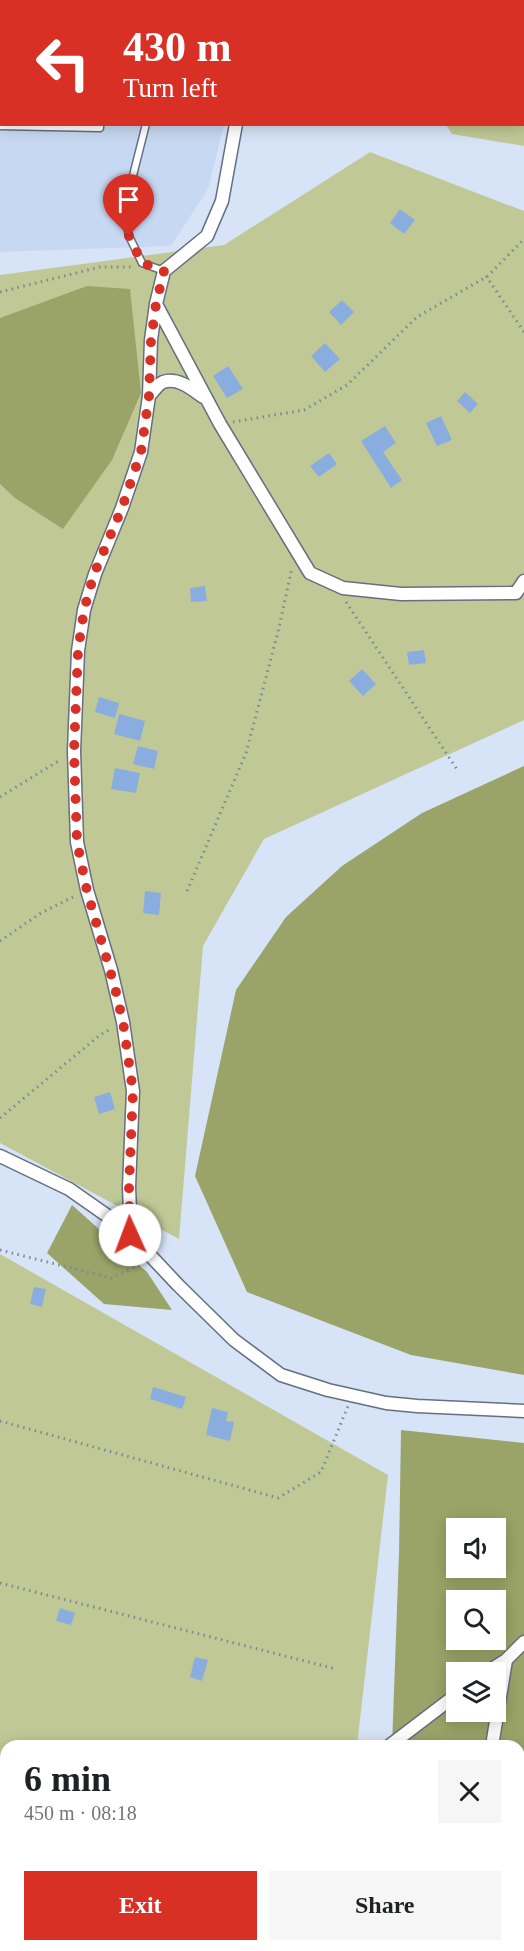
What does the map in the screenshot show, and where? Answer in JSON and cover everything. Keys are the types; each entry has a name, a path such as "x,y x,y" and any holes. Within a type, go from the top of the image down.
{"street":[{"path":"130,1235 129,1187 133,1091 123,1022 111,970 87,891 77,842 74,751 78,651 84,610 94,574 122,508 141,452 149,396 151,340 164,271 207,236 222,201 236,126"},
{"path":"156,304 220,424 310,573 343,588 401,594 516,593 524,581"},
{"path":"149,396 162,382 174,381 186,384 207,400"},
{"path":"0,1156 69,1189 109,1217 130,1235 234,1340 281,1375 328,1390 386,1403 524,1411"},
{"path":"503,1662 524,1642"},
{"path":"493,1740 506,1660"},
{"path":"397,1740 446,1703"}],"lane":[{"path":"0,126 99,128 100,126"},
{"path":"145,126 124,211 129,236 142,263 164,271"}],"path":[{"path":"220,424 304,410 347,385 417,316 486,276 524,240"},
{"path":"0,292 100,267 138,268"},
{"path":"486,276 524,332"},
{"path":"187,891 246,753 278,632 296,549"},
{"path":"334,584 458,771"},
{"path":"0,797 74,751"},
{"path":"0,941 41,913 87,891"},
{"path":"0,1118 100,1035 123,1022"},
{"path":"0,1250 111,1278 153,1259"},
{"path":"0,1421 278,1498 321,1472 352,1396"},
{"path":"0,1583 336,1669"}],"shaded area":[{"path":"0,126 224,126 208,189 171,246 0,252"}],"green space":[{"path":"447,126 524,126 524,146 452,134"},
{"path":"370,152 524,211 524,720 264,839 203,946 179,1239 0,1143 0,275 224,245"},
{"path":"87,286 130,289 141,393 112,460 63,529 15,498 0,484 0,318"},
{"path":"524,766 524,1375 411,1355 247,1292 195,1176 236,990 286,917 342,866 422,813"},
{"path":"72,1205 147,1272 172,1310 104,1304 47,1253"},
{"path":"0,1254 388,1475 358,1740 0,1740"},
{"path":"401,1430 524,1443 524,1740 392,1740"}],"building":[{"path":"400,209 415,220 404,234 390,223"},
{"path":"342,300 354,312 341,325 329,312"},
{"path":"325,343 340,359 325,372 311,356"},
{"path":"228,366 243,389 227,398 213,376"},
{"path":"465,392 478,404 470,413 457,401"},
{"path":"441,416 452,440 437,446 426,423"},
{"path":"385,426 396,443 383,452 402,480 391,488 361,441"},
{"path":"329,453 337,464 319,477 310,466"},
{"path":"205,586 207,601 191,602 190,588"},
{"path":"424,650 426,663 409,665 407,652"},
{"path":"362,669 376,684 363,696 349,681"},
{"path":"99,697 119,703 115,718 95,712"},
{"path":"119,714 145,721 140,741 114,734"},
{"path":"138,746 158,751 154,769 133,764"},
{"path":"115,768 140,773 136,793 111,789"},
{"path":"145,891 161,893 159,915 143,913"},
{"path":"110,1092 115,1109 99,1114 94,1097"},
{"path":"34,1287 46,1289 42,1307 30,1304"},
{"path":"153,1387 186,1397 182,1409 150,1399"},
{"path":"212,1408 228,1412 226,1421 234,1422 230,1441 206,1435"},
{"path":"60,1608 75,1613 71,1625 56,1621"},
{"path":"195,1657 208,1660 202,1681 190,1677"}],"route":[{"path":"129,236 142,263 164,271 151,340 149,396 141,452 122,508 94,574 84,610 78,651 74,751 77,842 87,891 111,970 123,1022 133,1091 129,1187 130,1235"}]}
